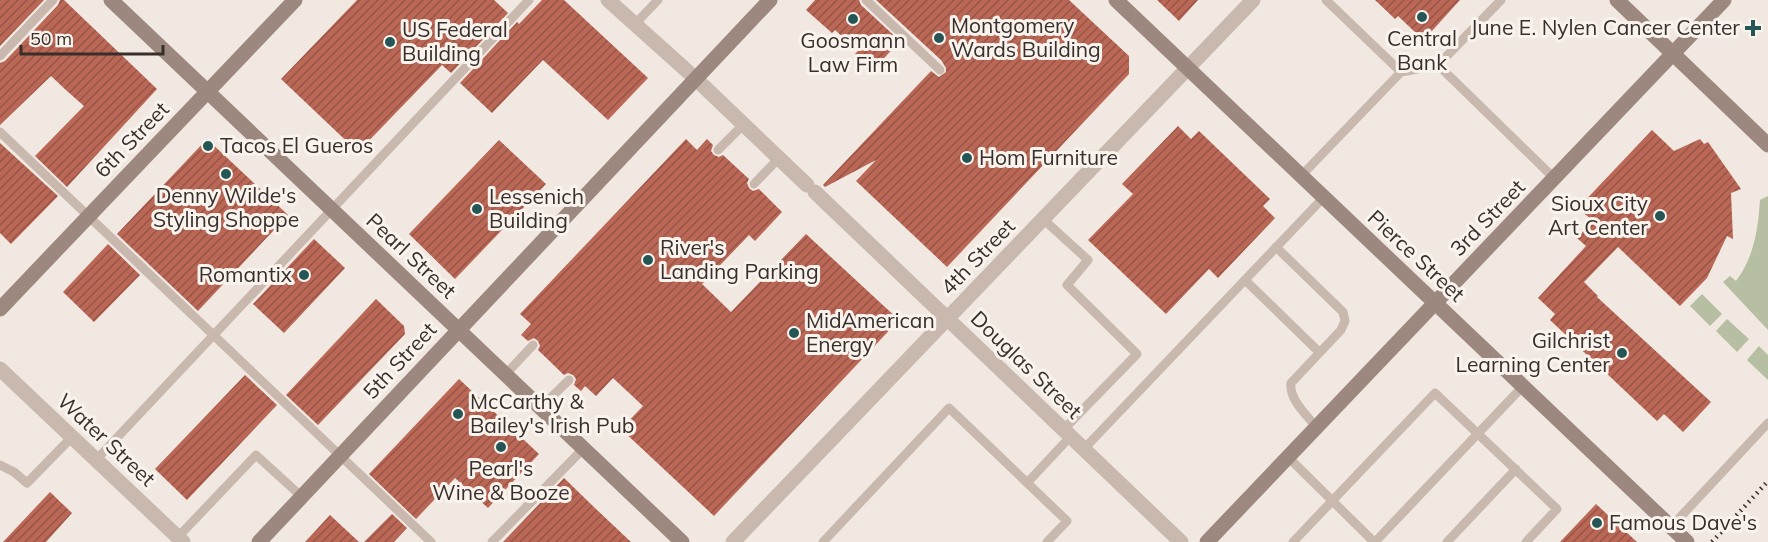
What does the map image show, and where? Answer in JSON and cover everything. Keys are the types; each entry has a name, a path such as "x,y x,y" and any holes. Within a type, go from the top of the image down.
{"main road":[{"name":"Pearl Street","path":"111,0 682,542"},
{"name":"6th Street","path":"0,309 295,0"},
{"name":"5th Street","path":"259,542 771,0"},
{"name":"Pierce Street","path":"1116,0 1687,542"},
{"name":"3rd Street","path":"1207,542 1724,0"},
{"path":"1623,2 1672,54 1768,145"}],"street":[{"name":"Douglas Street","path":"608,0 696,79 1181,542"},
{"name":"4th Street","path":"733,542 1253,0"},
{"name":"Water Street","path":"0,369 180,539"}],"lane":[{"path":"0,56 53,0"},
{"path":"96,460 529,0"},
{"path":"635,24 658,0"},
{"path":"866,0 940,70"},
{"path":"1326,0 1401,72"},
{"path":"1301,176 1401,72 1438,65 1501,0"},
{"path":"1438,65 1555,178"},
{"path":"718,150 743,125"},
{"path":"0,132 431,542"},
{"path":"754,184 779,158"},
{"path":"1083,450 1324,197"},
{"path":"1027,483 1066,434 1137,354 1066,285 1088,260 1043,219"},
{"path":"1276,247 1343,312 1345,321 1341,330 1291,383 1290,390 1293,398 1316,427"},
{"path":"1245,280 1319,352"},
{"path":"505,375 532,345"},
{"path":"540,408 568,380"},
{"path":"1288,457 1375,542 1523,386"},
{"path":"1293,542 1435,393 1557,508 1526,542"},
{"path":"823,542 949,408 1067,521 1047,542"},
{"path":"1671,527 1768,423"},
{"path":"0,465 14,472 27,483 72,437"},
{"path":"492,542 583,449"},
{"path":"180,539 256,455 301,496"},
{"path":"1447,542 1516,469"}],"green space":[{"path":"1768,196 1768,330 1723,282 1730,276 1736,281 1742,272 1751,253 1760,200"},
{"path":"1702,294 1722,314 1710,326 1690,306"},
{"path":"1727,319 1749,339 1737,352 1716,331"},
{"path":"1759,346 1768,355 1768,380 1747,360"}],"building":[{"path":"0,0 44,0 0,46"},
{"path":"60,0 64,0 157,89 67,187 35,156 84,106 51,76 0,125 0,63 5,61 58,5"},
{"name":"US Federal Building","path":"357,0 494,0 508,13 451,73 442,65 358,152 281,79"},
{"path":"542,0 564,0 648,78 608,120 543,60 492,113 460,83 517,22 519,24"},
{"path":"815,0 859,0 861,5 900,41 872,71 855,54 858,51 835,30 832,33 806,10"},
{"path":"876,0 1069,0 1129,56 1129,74 947,267 856,181 876,160 825,187 823,185 931,71 939,77 946,72 941,60"},
{"path":"1157,0 1198,0 1179,21"},
{"name":"Central Bank","path":"1375,0 1460,0 1431,32 1416,33 1398,16 1395,19"},
{"path":"1178,126 1191,139 1199,131 1270,199 1263,206 1275,218 1218,278 1209,269 1166,314 1088,240 1133,194 1122,184"},
{"path":"1652,130 1674,151 1700,139 1704,144 1708,142 1741,189 1731,193 1733,239 1727,236 1707,278 1680,306 1618,247 1584,282 1597,297 1711,402 1683,432 1664,414 1657,421 1550,320 1555,314 1538,298 1586,246 1577,238 1593,221 1578,208"},
{"path":"207,139 288,215 198,311 117,234"},
{"path":"686,139 697,150 707,139 713,145 711,151 714,155 719,157 723,155 749,179 747,183 749,188 753,191 759,189 782,212 755,241 749,235 702,284 731,312 806,234 899,320 714,516 621,429 643,406 613,378 596,396 585,386 581,391 574,385 576,379 573,375 568,373 564,375 538,350 540,346 538,341 534,338 528,341 521,335 531,324 520,314"},
{"name":"Lessenich Building","path":"499,140 546,184 455,279 409,234"},
{"path":"0,143 58,196 11,244 0,233"},
{"path":"314,239 345,268 284,333 253,304"},
{"path":"108,244 140,275 94,322 63,292"},
{"path":"376,299 404,326 405,334 318,425 286,395"},
{"path":"245,375 277,405 187,500 155,469"},
{"path":"459,379 539,454 488,508 455,478 416,519 369,474"},
{"path":"564,478 596,509 631,542 503,542"},
{"path":"50,492 72,513 46,542 3,542"},
{"name":"Famous Dave's","path":"1596,504 1637,542 1560,542"},
{"path":"392,514 407,528 394,542 364,542"},
{"path":"330,515 359,542 305,542"}],"railway":[{"path":"1712,542 1768,481"}],"place":[{"name":"Central Bank","path":"1422,17"},
{"name":"Goosmann Law Firm","path":"853,19"},
{"name":"June E. Nylen Cancer Center","path":"1753,28"},
{"name":"Montgomery Wards Building","path":"939,38"},
{"name":"US Federal Building","path":"390,42"},
{"name":"Tacos El Gueros","path":"208,146"},
{"name":"Hom Furniture","path":"967,158"},
{"name":"Denny Wilde's Styling Shoppe","path":"226,174"},
{"name":"Lessenich Building","path":"477,209"},
{"name":"Sioux City Art Center","path":"1660,216"},
{"name":"River's Landing Parking","path":"648,260"},
{"name":"Romantix","path":"304,275"},
{"name":"MidAmerican Energy","path":"794,333"},
{"name":"Gilchrist Learning Center","path":"1622,353"},
{"name":"McCarthy & Bailey's Irish Pub","path":"458,414"},
{"name":"Pearl's Wine & Booze","path":"501,447"},
{"name":"Famous Dave's","path":"1597,523"}]}
